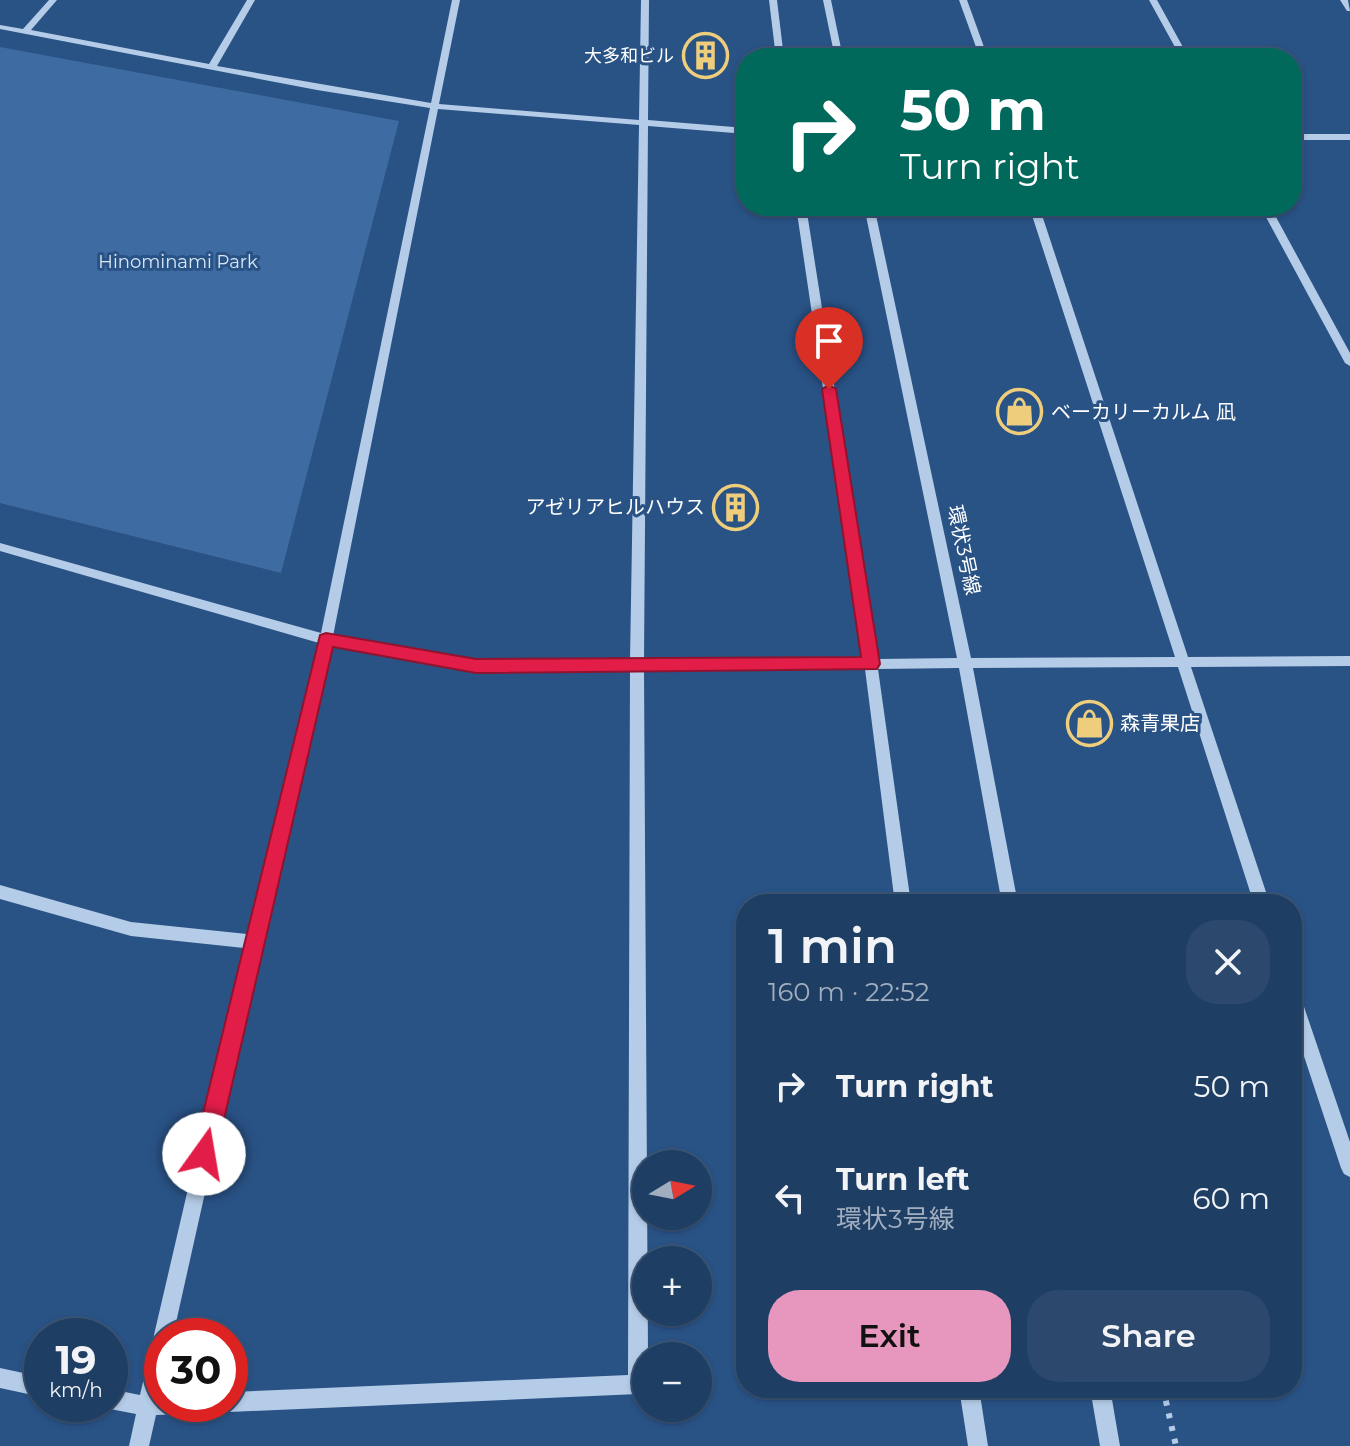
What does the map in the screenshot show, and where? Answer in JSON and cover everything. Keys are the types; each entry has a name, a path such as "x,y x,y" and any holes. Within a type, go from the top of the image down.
{"street":[{"path":"25,32 53,0"},
{"path":"213,65 251,0"},
{"path":"167,1318 326,640 456,0"},
{"path":"248,1401 638,1384 637,667 645,0"},
{"path":"773,0 779,48"},
{"path":"827,0 837,48"},
{"path":"963,0 980,48"},
{"path":"1153,0 1179,48"},
{"path":"1344,0 1350,9"},
{"path":"0,27 317,87 436,106 736,130"},
{"path":"1302,137 1350,137"},
{"path":"803,216 871,664 902,894"},
{"name":"環状3号線","path":"871,216 965,663 1008,894"},
{"path":"1037,216 1180,662 1259,894"},
{"path":"1270,216 1350,363"},
{"path":"0,547 326,640 476,666 1350,661"},
{"path":"0,892 131,929 253,942"},
{"path":"1302,1025 1350,1168"},
{"path":"0,1378 24,1383"},
{"path":"971,1398 978,1446"},
{"path":"1102,1398 1110,1446"},
{"path":"139,1446 144,1421"}],"path":[{"path":"1165,1398 1176,1446"}],"green space":[{"name":"Hinominami Park","path":"0,47 399,121 281,573 0,503"}],"place":[{"name":"大多和ビル","path":"705,56"},
{"name":"ベーカリーカルム 凪","path":"1020,412"},
{"name":"アゼリアヒルハウス","path":"736,507"},
{"name":"森青果店","path":"1089,723"}],"route":[{"path":"204,1154 326,640 476,666 871,664 829,389"}]}
